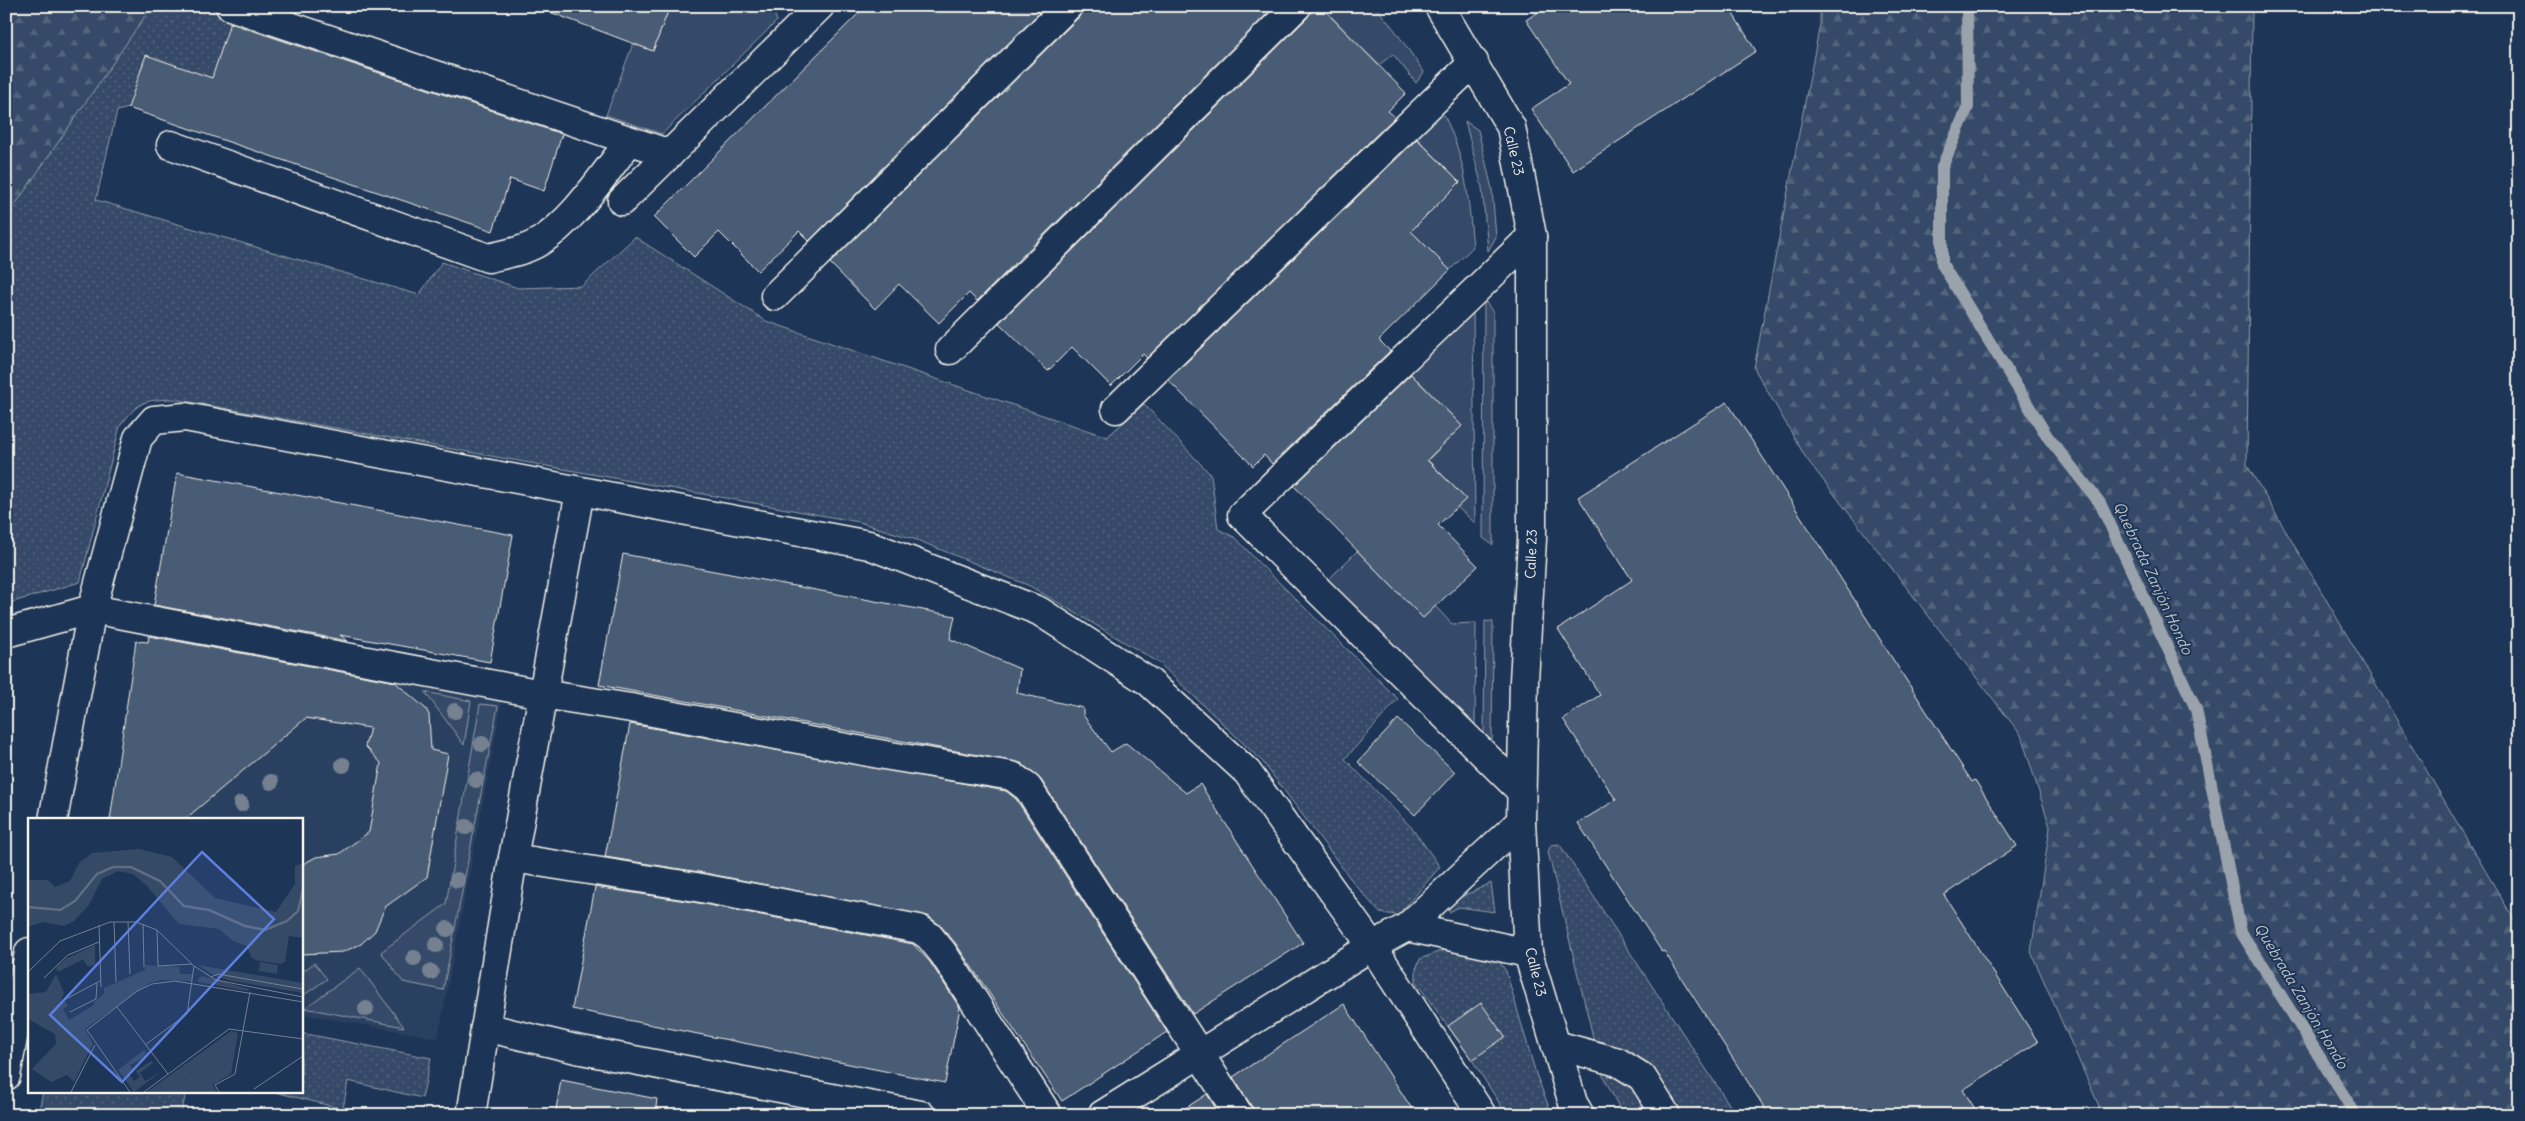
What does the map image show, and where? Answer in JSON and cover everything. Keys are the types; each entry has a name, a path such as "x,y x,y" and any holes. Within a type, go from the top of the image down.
{"street":[{"path":"230,6 670,154"},
{"path":"622,201 820,6"},
{"path":"775,296 1068,6"},
{"path":"950,350 1297,6"},
{"name":"Calle 23","path":"1439,6 1474,62 1511,128 1532,236 1532,539 1521,791 1528,952 1574,1103 1580,1115"},
{"path":"1116,409 1474,62"},
{"path":"171,144 488,258 519,251 540,241 560,225 630,141"},
{"path":"1521,791 1242,515 1532,236"},
{"path":"53,818 92,609 138,438 154,420 185,417 869,545 1039,611 1148,682 1247,772 1372,946 1482,1115"},
{"path":"471,1115 513,858 580,490"},
{"path":"6,633 92,609 542,694 1012,776 1028,788 1198,1055 1239,1115"},
{"path":"1102,1115 1372,946 1407,927 1521,821"},
{"path":"513,858 696,887 919,929 929,936 943,953 1048,1115"},
{"path":"1407,927 1528,952"},
{"path":"6,1076 28,957"},
{"path":"485,1027 576,1049 921,1115"},
{"path":"1556,1045 1618,1062 1642,1077 1666,1115"}],"shaded area":[{"path":"158,628 241,640 239,655 289,663 290,655 393,671 392,681 502,702 438,1038 302,1014 302,818 110,818 136,641 156,643"}],"green space":[{"path":"6,6 152,6 6,218"},
{"path":"137,6 202,6 233,16 212,78 146,56 129,108 117,111 96,200 419,295 442,262 518,288 582,286 635,237 766,321 1107,437 1144,404 1211,475 1218,529 1236,538 1256,560 1398,699 1345,759 1413,829 1440,867 1398,915 1380,913 1353,882 1262,761 1158,662 1030,586 917,540 859,522 173,399 163,399 154,400 137,407 120,426 80,582 6,604 6,216"},
{"path":"670,6 756,6 774,13 777,21 662,134 606,115 633,44 653,51"},
{"path":"1321,6 1375,6 1394,29 1424,72 1416,83 1393,54 1379,65"},
{"path":"1820,6 2252,6 2247,465 2519,928 2519,1115 2097,1115 2099,1106 2031,952 2050,827 2021,735 1806,458 1754,368 1820,24"},
{"path":"1444,115 1458,148 1462,164 1468,196 1473,247 1450,270 1411,231 1460,182 1414,135 1433,116"},
{"path":"1465,121 1478,130 1492,189 1496,237 1488,251 1482,187"},
{"path":"1484,300 1493,312 1493,545 1483,538"},
{"path":"1473,306 1475,523 1457,507 1466,499 1428,460 1462,426 1418,380 1415,383 1405,371"},
{"path":"1357,551 1423,618 1435,606 1452,624 1476,623 1475,724 1471,729 1322,586"},
{"path":"1485,621 1493,622 1492,746 1484,739"},
{"path":"425,692 471,701 464,745"},
{"path":"480,704 498,706 443,990 403,982 381,952 446,904"},
{"path":"1559,844 1736,1115 1623,1115 1602,1074 1548,852 1551,845"},
{"path":"1491,883 1495,912 1459,907 1449,912 1446,904"},
{"path":"1446,949 1498,960 1506,971 1536,1074 1552,1115 1507,1115 1472,1060 1416,982 1416,969 1420,959"},
{"path":"314,963 327,979 302,996 302,972"},
{"path":"360,968 404,1027 305,1008"},
{"path":"302,1033 431,1058 422,1098 348,1081 343,1109 283,1094 302,1094"},
{"path":"43,1094 186,1094 181,1115 38,1115"}],"building":[{"path":"542,6 670,6 653,51 542,9"},
{"path":"866,6 1046,6 809,241 799,231 758,271 719,232 694,257 654,217"},
{"path":"1083,6 1275,6 977,301 969,293 939,323 899,284 875,309 830,263 1079,17"},
{"path":"1312,6 1320,6 1406,93 1388,111 1395,117 1147,358 1143,354 1111,386 1072,347 1048,371 999,323 1308,17"},
{"path":"1547,6 1728,6 1756,51 1573,171 1531,109 1569,84 1526,20"},
{"path":"230,23 562,134 544,191 510,179 493,231 128,108 146,55 212,78"},
{"path":"1417,139 1460,182 1411,231 1450,270 1379,340 1390,351 1272,464 1264,455 1253,466 1168,380"},
{"path":"1411,374 1462,426 1427,460 1466,499 1438,525 1478,566 1423,618 1294,486"},
{"path":"1727,402 1972,782 1975,780 2017,846 1944,895 2038,1042 1963,1090 1979,1115 1769,1115 1664,951 1662,952 1578,823 1616,800 1563,719 1600,695 1558,629 1632,580 1578,497"},
{"path":"177,473 513,535 490,662 340,635 348,641 154,605"},
{"path":"623,554 955,616 950,639 1020,669 1017,693 1083,708 1083,715 1111,752 1126,743 1186,793 1200,784 1303,943 1193,1014 1041,780 1021,763 599,685"},
{"path":"149,636 395,682 426,709 429,715 431,750 448,754 427,877 385,907 375,931 361,944 343,952 302,954 302,864 316,857 339,854 369,832 381,763 365,746 370,728 306,718 186,818 110,818 136,641 148,642"},
{"path":"1398,719 1455,772 1415,815 1358,762"},
{"path":"630,724 1006,791 1016,799 1167,1032 1062,1101 956,944 941,926 928,916 699,872 605,857"},
{"path":"595,887 693,902 913,944 930,962 960,1008 945,1083 572,1009"},
{"path":"1481,1003 1505,1037 1472,1060 1448,1026"},
{"path":"1344,1004 1416,1115 1255,1115 1233,1077"},
{"path":"561,1080 657,1099 655,1115 555,1115"},
{"path":"1207,1094 1220,1115 1175,1115"}],"waterway":[{"name":"Quebrada Zanjón Hondo","path":"1967,6 1968,107 1942,167 1942,264 2047,436 2100,503 2196,709 2241,932 2356,1115"}]}
